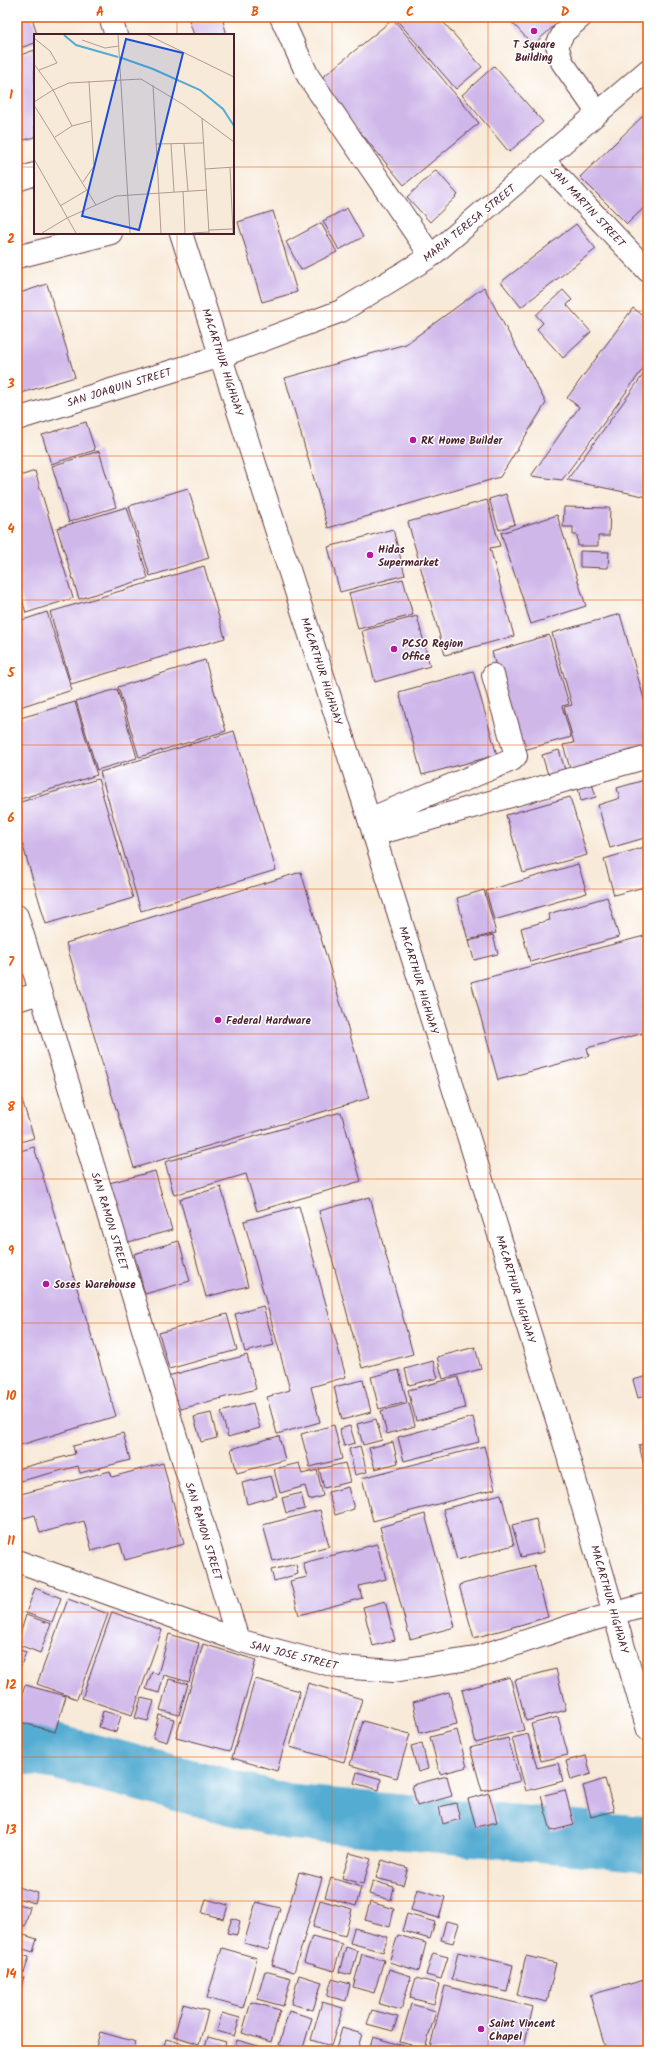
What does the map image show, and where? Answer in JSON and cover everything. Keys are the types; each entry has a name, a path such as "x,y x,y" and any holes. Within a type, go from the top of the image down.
{"main road":[{"path":"110,17 116,34"},
{"path":"281,17 308,76 431,256"},
{"path":"581,17 564,32 557,45 562,62 597,112"},
{"name":"MARIA TERESA STREET","path":"221,356 341,311 431,256 544,161 597,112 648,70"},
{"name":"SAN MARTIN STREET","path":"544,161 648,271"},
{"path":"17,180 34,174"},
{"path":"17,257 107,234"},
{"name":"MACARTHUR HIGHWAY","path":"181,234 371,827 563,1439 648,1730"},
{"name":"SAN JOAQUIN STREET","path":"17,419 221,356"},
{"path":"371,827 512,760 516,756 494,675"},
{"path":"371,827 648,757"},
{"name":"SAN RAMON STREET","path":"17,916 238,1640"},
{"path":"17,1000 40,993"},
{"name":"SAN JOSE STREET","path":"17,1561 238,1640 340,1667 394,1671 475,1658 574,1625 614,1615 648,1604"}],"building":[{"path":"17,17 32,17 37,34 34,34 34,43 17,49"},
{"path":"188,17 222,17 227,34 194,34"},
{"path":"394,17 439,17 482,67 456,89"},
{"name":"T Square Building","path":"507,17 564,17 533,45"},
{"path":"393,19 479,123 404,185 318,81"},
{"path":"34,50 34,137 17,142 17,56"},
{"path":"494,66 543,122 509,152 462,95"},
{"path":"648,111 648,204 627,224 580,177"},
{"path":"436,170 458,195 430,222 407,197"},
{"path":"347,208 363,237 339,250 323,221"},
{"path":"273,211 297,292 262,302 238,222"},
{"path":"321,223 337,252 301,270 286,242"},
{"path":"576,224 596,249 521,307 501,282"},
{"path":"47,284 75,377 18,394 17,294"},
{"name":"RK Home Builder","path":"484,287 546,403 500,477 328,528 285,378 406,344"},
{"path":"563,290 572,300 567,305 591,332 563,358 537,329 543,323 536,315"},
{"path":"633,308 648,319 648,362 562,480 531,476 579,407 567,398"},
{"path":"648,368 648,497 567,480"},
{"path":"86,422 95,450 51,464 42,435"},
{"path":"99,451 116,507 69,522 52,466"},
{"path":"35,471 73,598 26,613 17,582 17,477"},
{"path":"188,488 209,558 150,576 129,506"},
{"path":"506,494 515,524 499,530 489,499"},
{"path":"487,500 500,546 490,548 514,636 445,655 408,522"},
{"path":"127,507 148,578 79,599 57,528"},
{"path":"564,507 610,508 609,536 598,536 598,546 578,546 577,535 573,535 573,527 563,527"},
{"path":"557,515 586,606 531,624 501,533"},
{"path":"393,529 405,575 340,592 328,547"},
{"path":"580,551 609,552 608,568 580,567"},
{"path":"204,566 225,638 71,684 50,612"},
{"path":"403,579 413,615 358,629 349,593"},
{"path":"47,612 72,690 17,708 17,622"},
{"path":"620,614 648,713 648,753 572,775 563,745 574,743 564,707 572,705 552,633"},
{"path":"417,616 430,666 375,682 362,631"},
{"path":"549,635 569,704 562,706 571,737 520,751 492,652"},
{"path":"205,660 226,731 139,757 118,687"},
{"path":"473,671 497,755 422,775 399,692"},
{"path":"117,689 137,758 97,770 76,701"},
{"path":"75,702 97,775 17,800 17,719"},
{"path":"234,731 276,870 141,911 100,772"},
{"path":"559,750 566,773 549,778 542,755"},
{"path":"98,779 133,898 46,924 17,826 17,803"},
{"path":"648,779 648,837 610,848 598,805 620,798 617,788"},
{"path":"591,780 596,797 581,801 577,784"},
{"path":"570,797 587,855 523,873 506,815"},
{"path":"648,846 648,886 614,895 604,859"},
{"path":"578,864 587,893 494,920 486,891"},
{"name":"Federal Hardware","path":"301,872 369,1098 134,1168 66,943"},
{"path":"484,890 496,933 468,940 457,898"},
{"path":"607,897 619,937 530,962 521,928 550,920 548,914"},
{"path":"493,935 498,954 474,960 469,941"},
{"path":"648,935 648,1032 587,1048 589,1056 498,1080 471,982"},
{"path":"17,1084 34,1138 17,1143"},
{"path":"341,1112 361,1181 257,1211 246,1174 174,1195 165,1162"},
{"name":"Soses Warehouse","path":"34,1147 116,1416 17,1446 17,1152"},
{"path":"155,1171 172,1230 125,1243 109,1183"},
{"path":"221,1187 248,1286 206,1297 180,1199"},
{"path":"370,1197 413,1354 362,1368 319,1211"},
{"path":"299,1206 346,1377 311,1387 320,1422 277,1434 267,1397 290,1390 244,1221"},
{"path":"179,1241 190,1281 145,1294 134,1254"},
{"path":"263,1306 274,1345 245,1352 235,1314"},
{"path":"227,1314 237,1350 169,1369 159,1333"},
{"path":"475,1347 481,1369 443,1379 437,1357"},
{"path":"247,1355 256,1389 177,1410 168,1376"},
{"path":"433,1361 438,1378 409,1385 405,1369"},
{"path":"399,1370 407,1402 379,1409 371,1377"},
{"path":"648,1376 648,1395 638,1398 633,1380"},
{"path":"458,1377 465,1408 416,1421 408,1390"},
{"path":"363,1380 371,1412 342,1420 334,1387"},
{"path":"253,1403 260,1428 228,1437 221,1412"},
{"path":"409,1403 415,1426 387,1434 381,1411"},
{"path":"211,1413 217,1438 201,1442 194,1417"},
{"path":"473,1417 479,1442 404,1461 398,1437"},
{"path":"376,1419 382,1440 363,1445 357,1424"},
{"path":"334,1425 342,1459 310,1467 301,1434"},
{"path":"350,1426 355,1443 344,1446 339,1429"},
{"path":"123,1433 130,1460 80,1473 78,1466 17,1482 17,1469 75,1454 73,1446"},
{"path":"279,1436 285,1460 237,1473 231,1449"},
{"path":"393,1442 398,1463 375,1469 369,1448"},
{"path":"648,1443 648,1477 647,1477 639,1445"},
{"path":"360,1446 367,1472 355,1475 349,1449"},
{"path":"484,1446 495,1489 373,1521 362,1478"},
{"path":"163,1463 184,1544 125,1560 120,1543 92,1551 84,1521 40,1533 35,1515 17,1520 17,1495 110,1471 112,1477"},
{"path":"299,1463 302,1474 317,1470 323,1496 309,1500 305,1486 280,1493 274,1469"},
{"path":"345,1463 350,1482 324,1488 319,1469"},
{"path":"271,1476 277,1496 247,1504 242,1483"},
{"path":"348,1487 354,1509 335,1515 328,1492"},
{"path":"301,1493 305,1509 286,1513 282,1498"},
{"path":"501,1494 514,1545 457,1560 443,1509"},
{"path":"320,1510 329,1546 273,1561 263,1525"},
{"path":"425,1514 455,1627 410,1639 380,1527"},
{"path":"536,1519 544,1552 521,1557 512,1525"},
{"path":"377,1544 386,1579 359,1586 362,1598 299,1615 290,1581 307,1577 303,1563"},
{"path":"296,1564 298,1574 274,1581 271,1570"},
{"path":"534,1565 548,1617 474,1638 459,1585"},
{"path":"35,1588 61,1598 52,1622 26,1613"},
{"path":"68,1599 108,1614 77,1699 37,1684"},
{"path":"385,1601 395,1640 373,1646 363,1607"},
{"path":"112,1612 162,1630 132,1715 82,1698"},
{"path":"26,1615 51,1624 40,1653 17,1644"},
{"path":"169,1634 199,1643 189,1682 164,1675 159,1693 146,1689 152,1672 158,1674"},
{"path":"203,1644 256,1660 230,1751 176,1737"},
{"path":"17,1649 26,1652 21,1666 17,1665"},
{"path":"556,1669 566,1710 526,1721 515,1680"},
{"path":"510,1677 524,1730 476,1743 462,1690"},
{"path":"169,1679 188,1684 179,1715 160,1710"},
{"path":"255,1679 300,1691 277,1771 232,1758"},
{"path":"308,1683 362,1699 344,1762 290,1747"},
{"path":"25,1685 66,1696 55,1732 17,1721 17,1713"},
{"path":"449,1692 457,1724 420,1733 413,1702"},
{"path":"141,1698 154,1701 148,1721 135,1718"},
{"path":"103,1711 121,1716 116,1732 99,1727"},
{"path":"159,1715 174,1719 167,1742 153,1738"},
{"path":"558,1717 568,1755 541,1761 531,1724"},
{"path":"363,1721 410,1734 397,1778 350,1765"},
{"path":"457,1730 467,1767 440,1774 430,1737"},
{"path":"528,1734 537,1768 558,1763 563,1781 526,1791 512,1738"},
{"path":"508,1738 520,1781 482,1791 470,1748"},
{"path":"422,1743 428,1769 418,1772 411,1746"},
{"path":"586,1756 591,1774 571,1780 566,1761"},
{"path":"357,1772 381,1779 379,1790 354,1783"},
{"path":"447,1776 452,1796 417,1806 412,1785"},
{"path":"605,1779 614,1811 591,1817 583,1786"},
{"path":"565,1790 574,1825 551,1831 541,1796"},
{"path":"489,1793 497,1822 476,1827 468,1799"},
{"path":"456,1803 460,1819 443,1824 439,1807"},
{"path":"350,1853 371,1859 363,1884 342,1878"},
{"path":"382,1860 408,1868 403,1885 376,1878"},
{"path":"299,1872 322,1878 294,1972 272,1965"},
{"path":"331,1878 361,1887 356,1906 325,1897"},
{"path":"373,1881 394,1887 391,1900 369,1894"},
{"path":"17,1887 38,1893 35,1903 17,1898"},
{"path":"417,1889 445,1897 439,1918 411,1910"},
{"path":"206,1899 228,1905 224,1919 202,1913"},
{"path":"320,1900 352,1909 345,1936 313,1927"},
{"path":"256,1902 280,1908 268,1950 244,1943"},
{"path":"370,1902 394,1909 390,1927 365,1920"},
{"path":"17,1904 30,1907 25,1926 17,1924"},
{"path":"407,1914 435,1922 430,1939 402,1931"},
{"path":"232,1918 240,1921 237,1935 227,1933"},
{"path":"446,1921 459,1924 453,1943 441,1940"},
{"path":"354,1928 388,1937 383,1952 350,1943"},
{"path":"17,1933 37,1939 33,1952 17,1947"},
{"path":"398,1935 426,1943 419,1971 389,1962"},
{"path":"312,1936 342,1944 334,1971 304,1962"},
{"path":"346,1947 358,1951 351,1975 339,1972"},
{"path":"222,1948 257,1958 243,2008 207,1998"},
{"path":"458,1952 513,1965 507,1992 452,1979"},
{"path":"433,1953 448,1957 441,1979 426,1975"},
{"path":"17,1954 29,1957 24,1973 17,1970"},
{"path":"362,1954 384,1960 374,1993 353,1987"},
{"path":"526,1956 556,1963 547,2002 517,1995"},
{"path":"389,1969 411,1976 401,2010 379,2004"},
{"path":"265,1971 291,1978 283,2006 257,1999"},
{"path":"17,1975 24,1977 17,2000"},
{"path":"299,1975 322,1982 313,2010 291,2004"},
{"path":"416,1978 439,1984 434,2004 410,1998"},
{"path":"332,1979 350,1984 346,2001 327,1996"},
{"path":"648,1979 648,2051 606,2051 590,1995"},
{"name":"Saint Vincent Chapel","path":"445,1986 533,2007 523,2051 429,2051"},
{"path":"251,2002 280,2010 271,2042 242,2033"},
{"path":"322,2002 343,2008 331,2046 311,2040"},
{"path":"183,2004 208,2011 199,2044 174,2036"},
{"path":"411,2004 436,2011 425,2049 400,2042"},
{"path":"372,2010 398,2017 393,2031 367,2024"},
{"path":"289,2011 312,2018 302,2051 279,2045"},
{"path":"222,2013 240,2018 234,2036 217,2031"},
{"path":"342,2028 362,2034 357,2051 336,2049"},
{"path":"100,2032 136,2042 133,2051 95,2051"},
{"path":"208,2037 226,2042 223,2051 204,2051"},
{"path":"373,2037 404,2046 403,2051 369,2051"},
{"path":"166,2039 188,2045 187,2051 163,2049"},
{"path":"237,2040 269,2049 269,2051 234,2051"}],"waterway":[{"path":"17,1746 56,1752 288,1812 648,1844"}],"place":[{"name":"T Square Building","path":"534,31"},
{"name":"RK Home Builder","path":"413,440"},
{"name":"Hidas Supermarket","path":"370,555"},
{"name":"PCSO Region Office","path":"394,649"},
{"name":"Federal Hardware","path":"218,1020"},
{"name":"Soses Warehouse","path":"46,1284"},
{"name":"Saint Vincent Chapel","path":"481,2029"}]}
